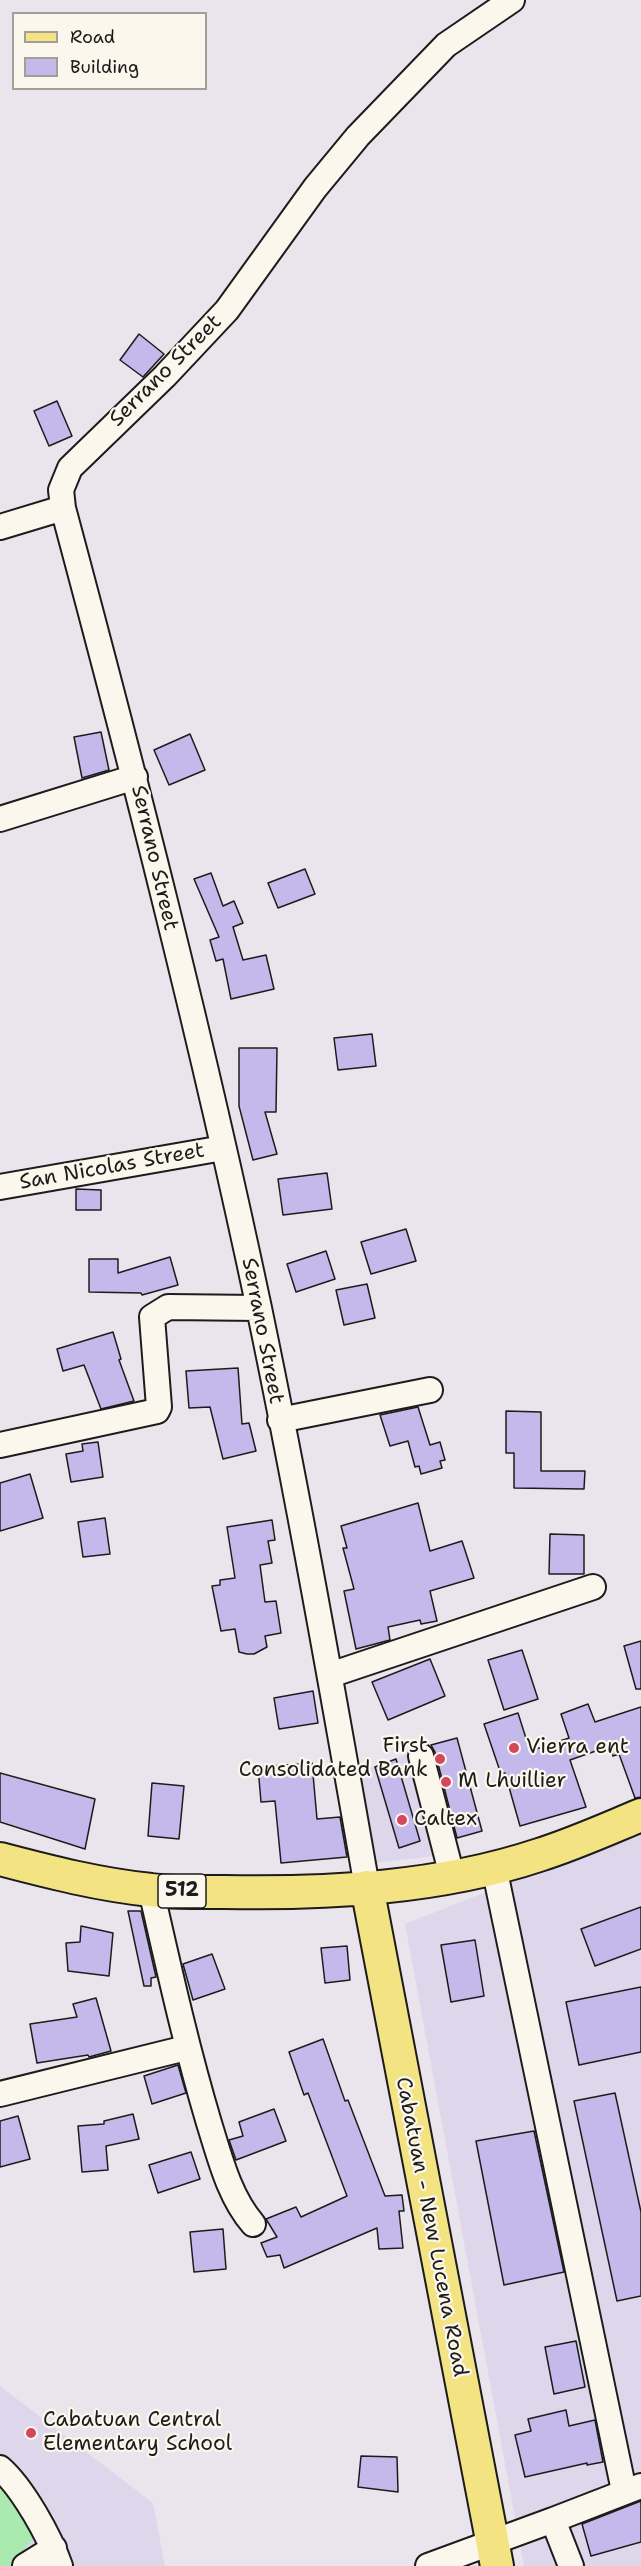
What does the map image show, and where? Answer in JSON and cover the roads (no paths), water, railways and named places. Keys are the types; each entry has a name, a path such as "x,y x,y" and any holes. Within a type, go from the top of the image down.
{"main road":[{"name":"512","path":"0,1859 43,1871 151,1890 251,1893 317,1891 452,1876 494,1867 538,1856 641,1815"},
{"name":"Cabatuan - New Lucena Road","path":"367,1887 494,2553"}],"street":[{"name":"Serrano Street","path":"367,1887 330,1675 259,1308 135,777 63,508 61,490 70,468 165,376 227,310 315,188 358,136 446,45 512,0"},
{"path":"0,527 63,508"},
{"path":"0,819 135,777"},
{"name":"San Nicolas Street","path":"0,1187 223,1148"},
{"path":"0,1445 157,1411 159,1407 152,1317 160,1311 168,1307 259,1308"},
{"path":"280,1420 430,1390"},
{"path":"330,1675 593,1587"},
{"path":"421,1756 452,1876"},
{"path":"428,2566 494,2553 553,2520 632,2488 494,1867"},
{"path":"151,1890 186,2048 224,2171 241,2210 253,2224"},
{"path":"0,2094 186,2048"},
{"path":"0,2468 12,2478 57,2557 25,2566"},
{"path":"553,2520 571,2566"}],"place":[{"name":"Vierra ent","path":"514,1748"},
{"name":"First Consolidated Bank","path":"440,1759"},
{"name":"M Lhuillier","path":"446,1782"},
{"name":"Caltex","path":"402,1820"},
{"name":"Cabatuan Central Elementary School","path":"31,2433"}]}
